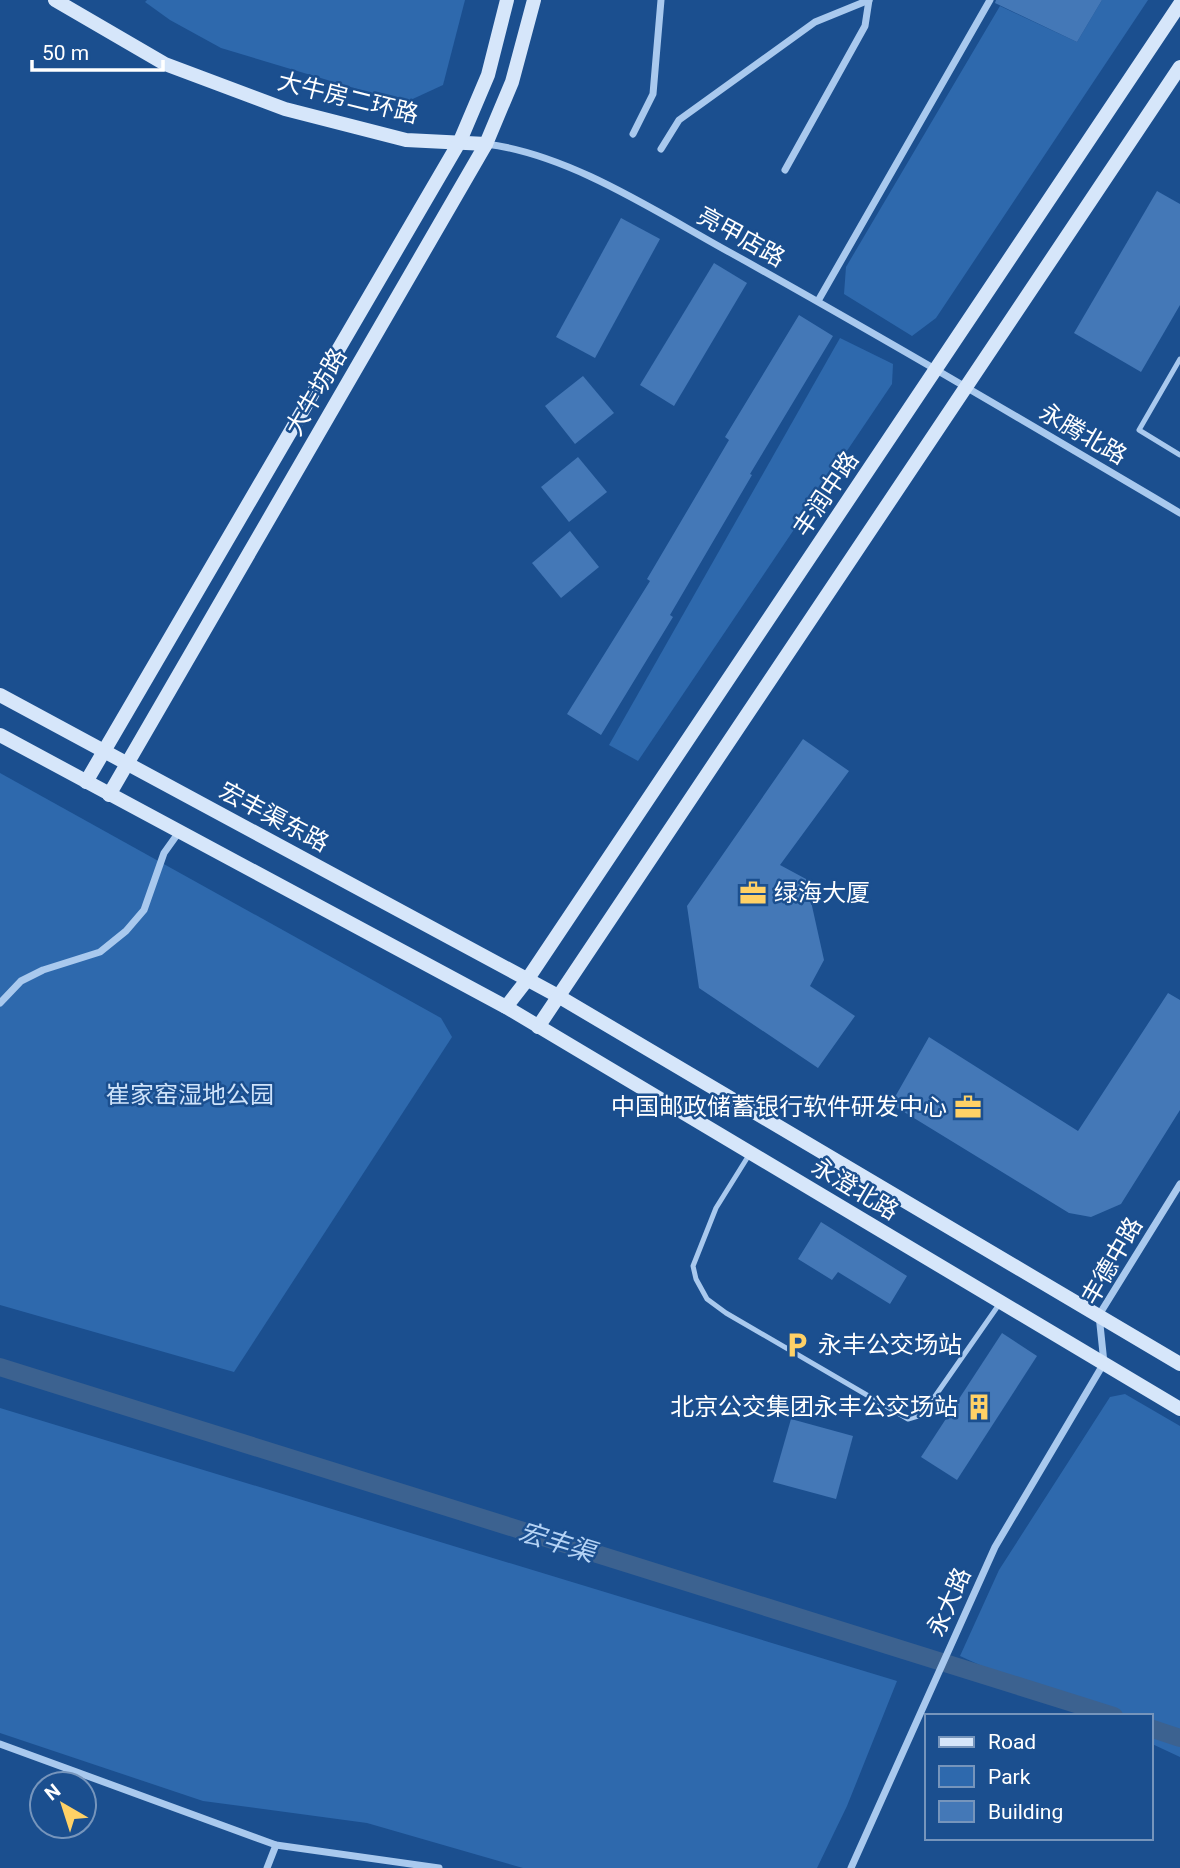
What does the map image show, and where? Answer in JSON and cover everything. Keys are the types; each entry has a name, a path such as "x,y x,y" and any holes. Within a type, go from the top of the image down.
{"street":[{"name":"大牛房二环路","path":"55,0 165,64 285,109 406,140 486,144"},
{"name":"大牛坊路","path":"86,782 460,141 488,75 507,0"},
{"name":"大牛坊路","path":"109,795 486,144 512,82 534,0"},
{"path":"634,134 653,94 661,0"},
{"path":"661,149 679,120 815,22 868,0 865,26 785,170"},
{"path":"818,301 990,0"},
{"name":"丰润中路","path":"506,1007 527,980 1180,4"},
{"path":"538,1027 1180,68"},
{"name":"亮甲店路","path":"486,144 506,146 549,159 617,190 818,301 966,388"},
{"name":"永腾北路","path":"966,388 1180,513"},
{"name":"宏丰渠东路","path":"0,695 527,980"},
{"path":"0,736 506,1007"},
{"path":"0,1003 21,981 43,970 100,952 126,931 144,910 164,853 179,832"},
{"name":"永澄北路","path":"527,980 1180,1364"},
{"name":"永澄北路","path":"506,1007 1180,1409"},
{"name":"丰德中路","path":"1104,1363 1099,1315 1180,1184"},
{"name":"永大路","path":"851,1868 995,1547 1104,1363"},
{"path":"0,1744 276,1845 439,1868"},
{"path":"267,1868 276,1845"}],"lane":[{"path":"1180,359 1139,430 1180,455"},
{"path":"751,1153 742,1163 716,1208 693,1266 696,1279 707,1299 726,1313 908,1419 918,1416 931,1402 1000,1303"}],"green space":[{"path":"465,0 443,85 404,103 221,48 170,20 145,2"},
{"path":"1102,0 1148,0 936,318 912,336 844,294 846,267 1000,6 1077,42"},
{"path":"840,338 893,364 892,384 638,761 609,745"},
{"name":"崔家窑湿地公园","path":"0,773 441,1018 452,1037 234,1372 0,1305"},
{"path":"1125,1394 1180,1426 1180,1757 1152,1744 1152,1714 1087,1714 960,1656 999,1570 1110,1397"},
{"path":"0,1408 897,1681 847,1806 817,1868 523,1868 367,1823 203,1801 0,1733"}],"building":[{"path":"996,0 1102,0 1077,42 995,3"},
{"path":"1157,191 1180,204 1180,305 1141,372 1074,333"},
{"path":"621,218 660,239 595,358 556,337"},
{"path":"714,263 747,283 674,406 640,385"},
{"path":"799,315 833,336 750,474 752,475 670,615 673,617 601,735 567,714 650,581 647,579 729,440 725,437"},
{"path":"583,376 614,413 575,444 545,406"},
{"path":"578,457 607,492 569,522 541,487"},
{"path":"570,531 599,567 561,598 532,563"},
{"name":"绿海大厦","path":"803,739 849,771 780,865 806,879 824,960 810,986 855,1016 818,1068 699,988 687,906"},
{"name":"中国邮政储蓄银行软件研发中心","path":"1168,993 1180,1000 1180,1110 1121,1204 1091,1217 1069,1213 891,1104 929,1037 1078,1131"},
{"path":"821,1222 907,1276 890,1304 838,1272 832,1280 798,1259"},
{"name":"北京公交集团永丰公交场站","path":"1002,1333 1037,1356 957,1480 921,1457"},
{"path":"791,1419 853,1436 836,1499 773,1482"}],"waterway":[{"name":"宏丰渠","path":"0,1367 1108,1714"},
{"name":"宏丰渠","path":"1152,1729 1180,1738"}],"place":[{"name":"绿海大厦","path":"753,893"},
{"name":"中国邮政储蓄银行软件研发中心","path":"968,1107"},
{"name":"永丰公交场站","path":"797,1345"},
{"name":"北京公交集团永丰公交场站","path":"979,1407"}]}
